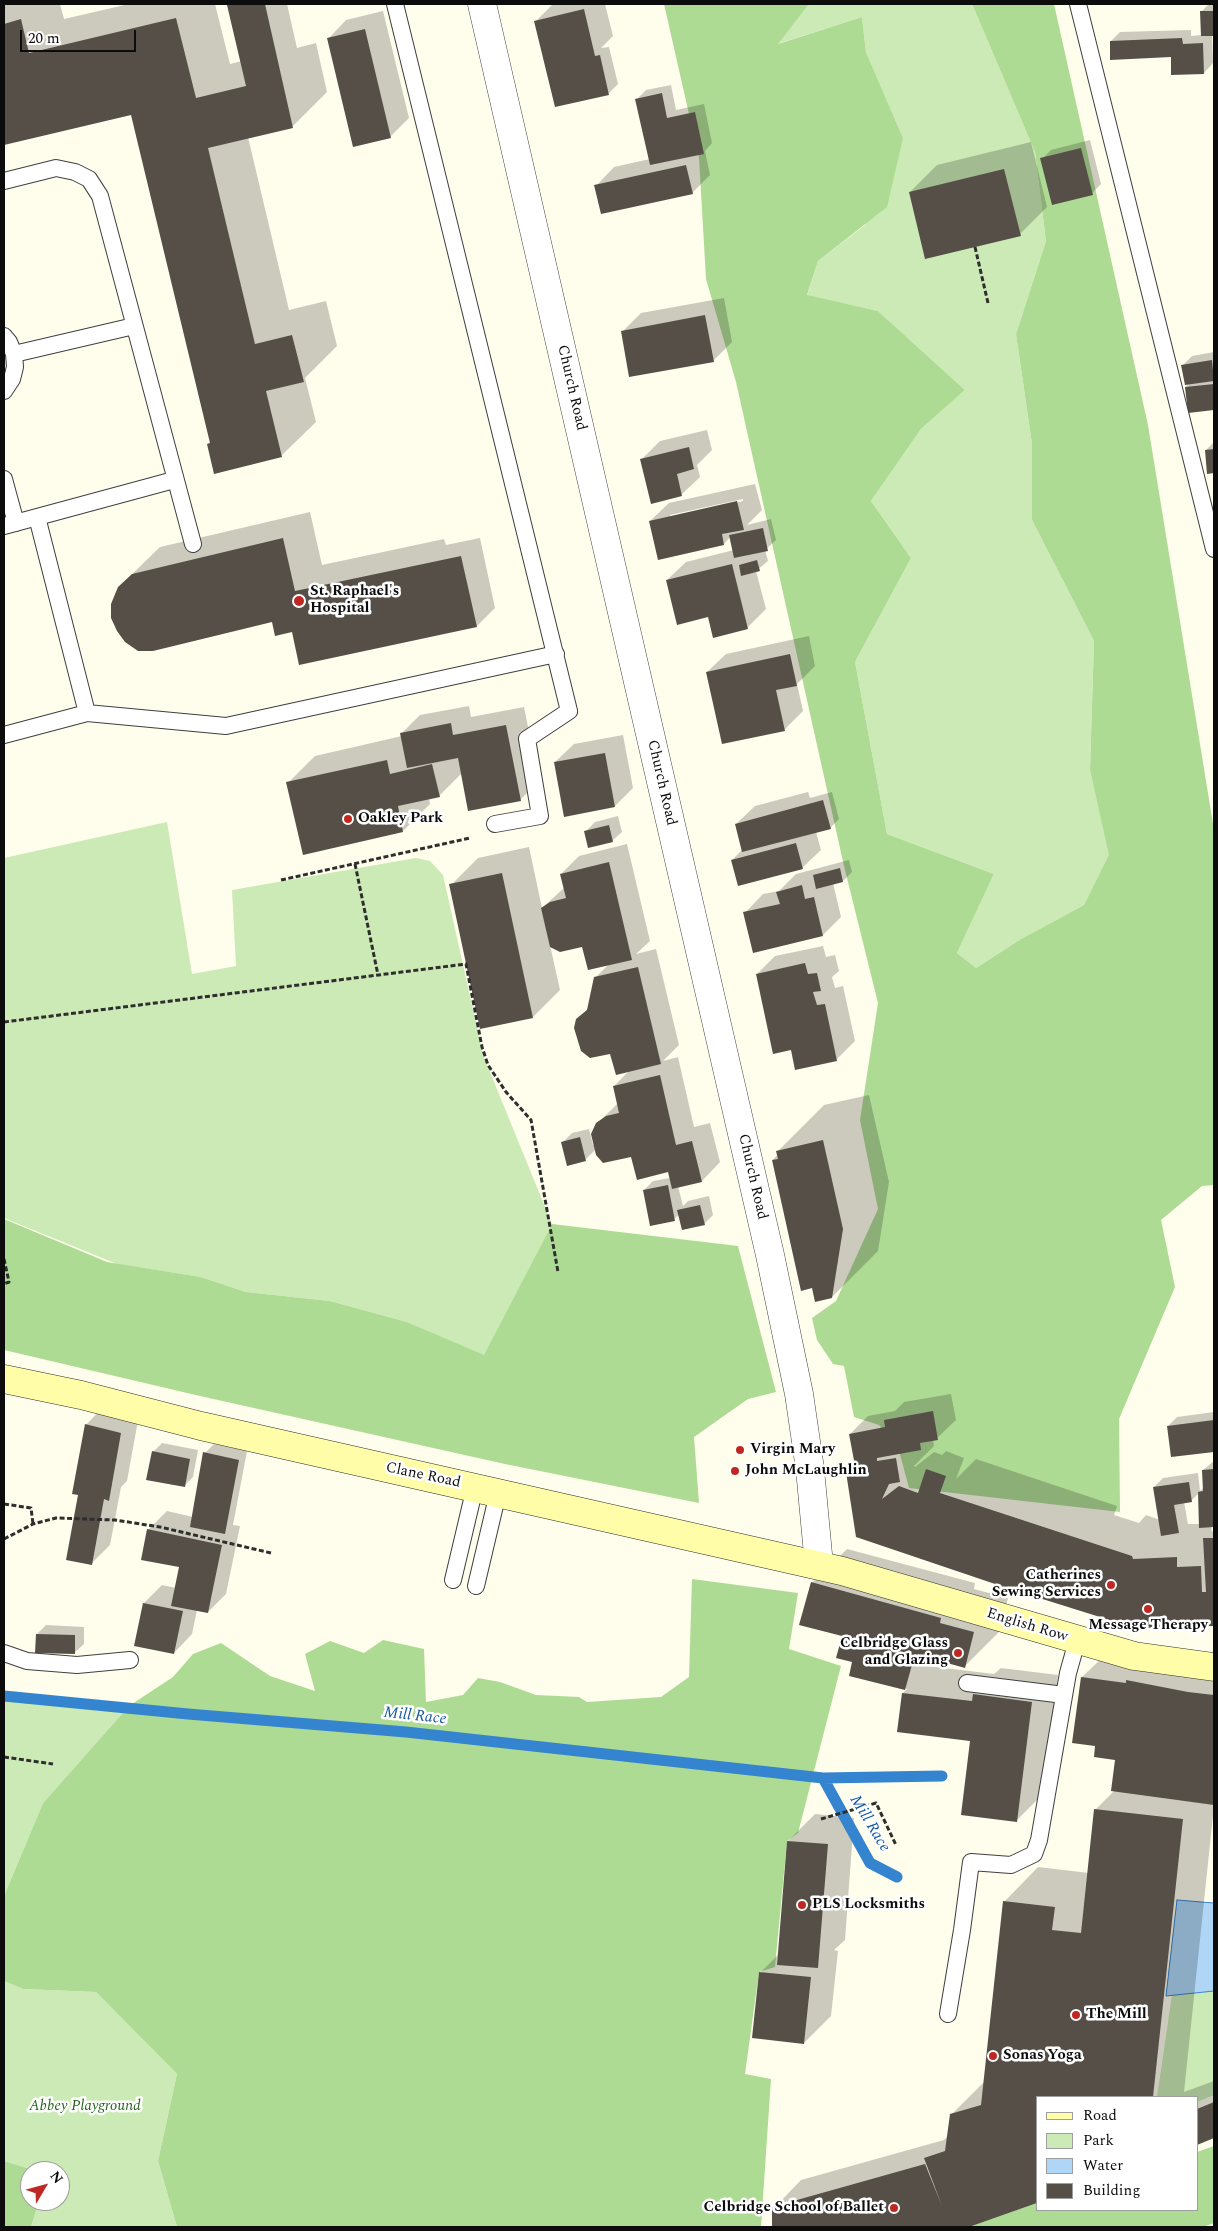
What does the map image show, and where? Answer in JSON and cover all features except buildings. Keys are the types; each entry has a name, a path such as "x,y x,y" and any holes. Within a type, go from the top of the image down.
{"main road":[{"name":"Clane Road","path":"4,1379 80,1395 201,1426 830,1568"},
{"name":"English Row","path":"830,1568 1134,1656 1214,1667"}],"street":[{"name":"Church Road","path":"482,4 770,1255 800,1394 814,1508 830,1568"}],"lane":[{"path":"395,4 569,711 527,739 540,816 495,824"},
{"path":"1078,4 1214,549"},
{"path":"4,180 56,168 75,172 89,179 100,196 174,480 193,544"},
{"path":"14,354 134,326"},
{"path":"4,336 14,354 15,367 14,373 4,391"},
{"path":"4,479 10,524 174,480"},
{"path":"37,517 87,713"},
{"path":"4,735 87,713 226,726 556,654"},
{"path":"453,1580 487,1490"},
{"path":"476,1586 487,1490"},
{"path":"948,2014 962,1930 970,1862 1011,1865 1034,1854 1039,1840 1064,1695 1077,1641"},
{"path":"4,1653 27,1661 77,1665 130,1660"},
{"path":"967,1683 1064,1695"}],"path":[{"path":"975,247 988,303"},
{"path":"281,880 488,834 495,824"},
{"path":"355,864 378,975"},
{"path":"4,1022 466,964 482,1047 488,1065 506,1092 530,1120 558,1272"},
{"path":"4,1258 9,1282 4,1284"},
{"path":"4,1504 31,1508 33,1524"},
{"path":"4,1539 33,1524 56,1518 115,1520 160,1527 271,1553"},
{"path":"4,1757 53,1764"},
{"path":"821,1819 876,1802 896,1845"}],"green space":[{"path":"664,4 809,4 778,44 862,17 866,52 903,138 887,207 818,261 807,295 878,311 965,390 921,429 871,501 911,558 855,662 887,834 994,874 957,953 976,968 1021,939 1084,905 1109,855 1090,770 1094,641 1032,520 1032,444 1016,334 1046,241 1035,152 972,4 1054,4 1148,425 1214,830 1214,1185 1202,1186 1161,1220 1175,1287 1119,1419 1120,1512 909,1488 898,1447 879,1425 854,1417 844,1366 833,1364 817,1340 812,1318 836,1301 878,1209 860,1120 878,1003 844,866 736,382 706,279 699,158"},
{"path":"809,4 972,4 1035,152 1046,241 1016,334 1032,444 1032,520 1094,641 1090,770 1110,855 1084,905 1021,939 976,968 957,953 994,874 887,834 855,662 911,558 871,501 921,429 965,390 878,311 807,296 818,261 865,225 903,138 866,52 862,17 777,44"},
{"path":"167,822 192,974 236,966 232,890 416,858 430,861 443,875 483,1055 552,1224 484,1356 407,1322 330,1301 246,1292 201,1277 117,1264 4,1218 4,858"},
{"path":"4,1219 107,1262 201,1277 246,1292 330,1301 407,1322 484,1355 552,1224 738,1246 776,1392 748,1399 694,1437 699,1503 505,1464 200,1396 4,1350"},
{"path":"692,1579 798,1593 789,1649 841,1666 798,1833 787,1841 775,1967 759,1972 745,2074 771,2079 761,2227 177,2227 158,2161 177,2074 96,1992 23,1989 4,1981 4,1896 43,1803 129,1706 173,1677 193,1654 221,1643 270,1676 315,1691 305,1654 330,1641 364,1653 383,1640 424,1649 426,1702 463,1695 478,1678 500,1682 536,1695 579,1697 587,1702 661,1697 689,1677"},
{"path":"4,1697 129,1706 43,1803 4,1896"},
{"name":"Abbey Playground","path":"4,1981 23,1989 96,1992 177,2074 158,2161 177,2227 31,2227 36,2211 70,2211 70,2161 20,2161 20,2166 4,2161"},
{"path":"1214,1991 1214,2095 1198,2102 1198,2096 1157,2096 1172,1995"},
{"path":"1214,2146 1214,2223 1203,2227 969,2227 1036,2203 1036,2211 1198,2211 1198,2152"},
{"path":"4,2161 20,2166 20,2211 36,2211 31,2227 4,2227"}],"water":[{"path":"1177,1900 1214,1903 1214,1991 1166,1996"}],"waterway":[{"name":"Mill Race","path":"4,1696 188,1714 406,1732 823,1778 942,1776"},
{"name":"Mill Race","path":"823,1778 870,1863 897,1877"}],"place":[{"name":"St. Raphael's Hospital","path":"299,601"},
{"name":"Oakley Park","path":"348,819"},
{"name":"Virgin Mary","path":"740,1450"},
{"name":"John McLaughlin","path":"735,1471"},
{"name":"Catherines Sewing Services","path":"1111,1585"},
{"name":"Message Therapy","path":"1148,1609"},
{"name":"Celbridge Glass and Glazing","path":"958,1653"},
{"name":"PLS Locksmiths","path":"802,1905"},
{"name":"The Mill","path":"1076,2015"},
{"name":"Sonas Yoga","path":"993,2056"},
{"name":"Celbridge School of Ballet","path":"894,2208"}]}
